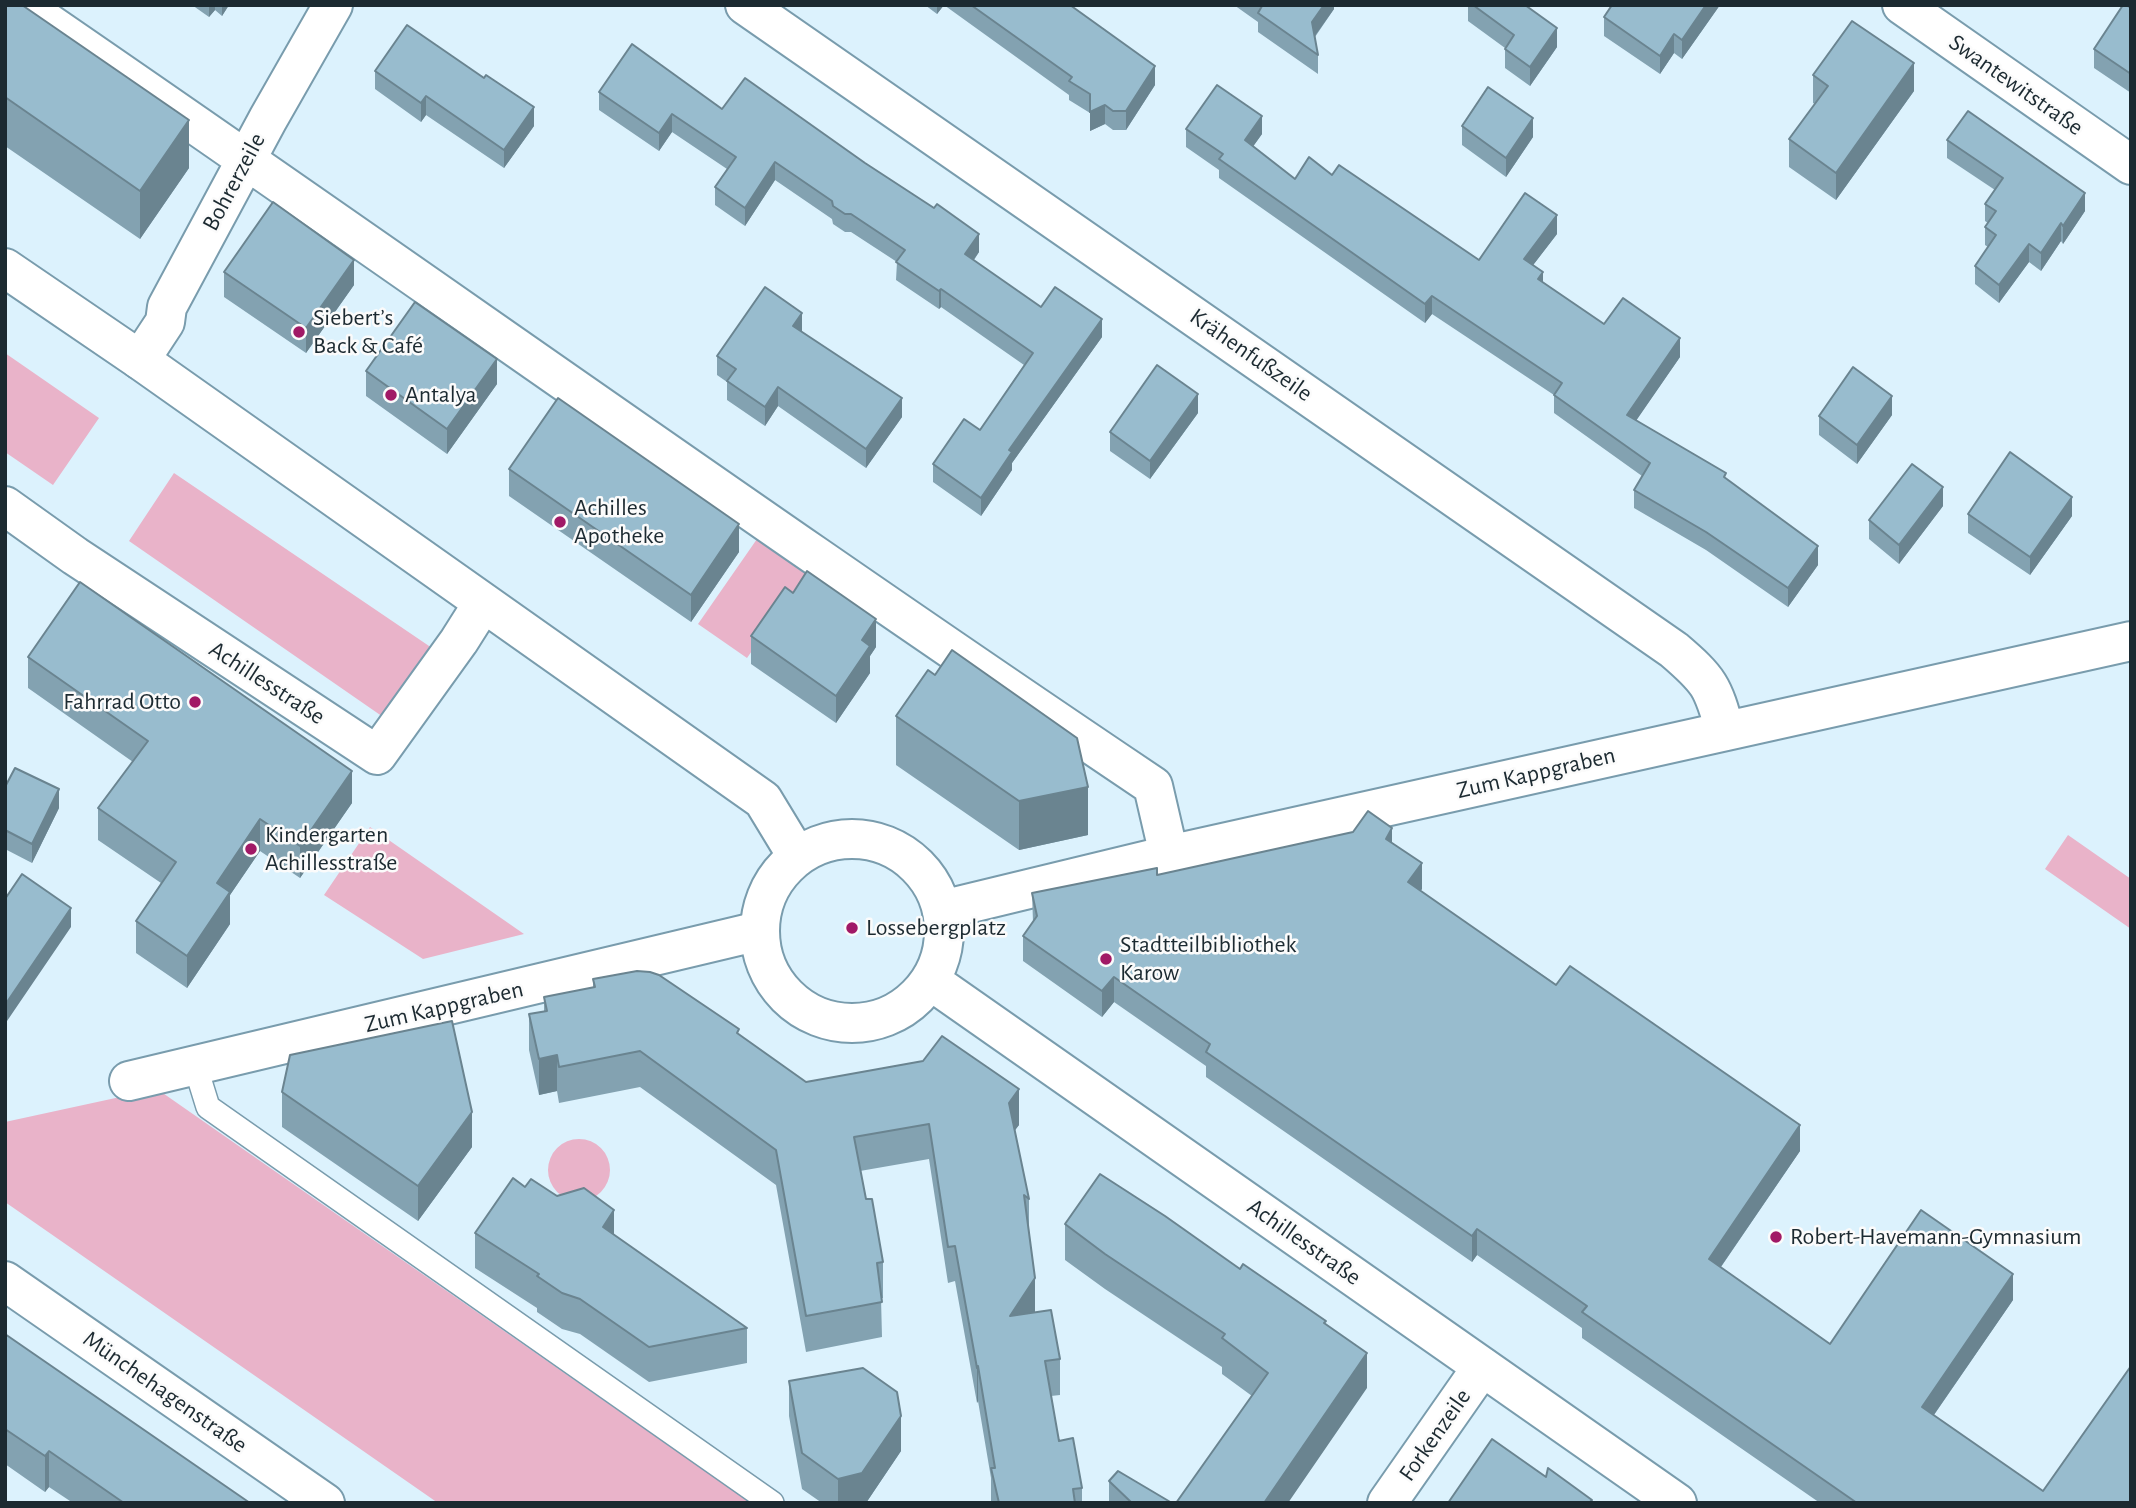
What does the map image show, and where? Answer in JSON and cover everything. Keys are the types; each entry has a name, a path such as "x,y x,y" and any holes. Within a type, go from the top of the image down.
{"street":[{"path":"22,5 555,376 1153,786 1169,855"},
{"name":"Bohrerzeile","path":"140,360 165,321 167,307 333,5"},
{"name":"Krähenfußzeile","path":"745,5 1674,650 1702,673 1716,696 1725,731"},
{"name":"Swantewitstraße","path":"1902,5 2131,165"},
{"path":"5,268 140,360 763,800 797,856"},
{"name":"Achillesstraße","path":"5,506 75,556 377,755 483,603"},
{"name":"Zum Kappgraben","path":"942,910 1169,855 2131,641"},
{"path":"860,838 898,849 929,876 942,910 944,949 931,981 904,1008 870,1022 837,1023 807,1012 782,991 765,963 759,931 768,894 776,877 797,856 820,843 860,838"},
{"name":"Zum Kappgraben","path":"129,1080 759,931"},
{"name":"Achillesstraße","path":"931,981 1677,1503"},
{"name":"Münchehagenstraße","path":"5,1281 325,1503"},
{"name":"Forkenzeile","path":"1387,1503 1482,1367"}],"lane":[{"path":"195,1065 208,1107 772,1503"}],"shaded area":[{"path":"5,353 99,418 53,485 5,452"},
{"path":"174,473 432,648 386,719 129,541"},
{"path":"757,539 806,573 747,658 698,624"},
{"path":"370,827 524,934 423,959 324,895"},
{"path":"2068,835 2131,879 2131,929 2045,869"},
{"path":"157,1089 751,1503 438,1503 5,1202 5,1122"},
{"path":"573,1139 585,1139 601,1148 608,1158 608,1182 601,1192 585,1201 573,1201 562,1196 553,1187 548,1176 548,1164 553,1153 562,1144"}],"building":[{"path":"5,5 22,5 189,120 140,191 5,97"},
{"path":"971,5 1070,5 1155,66 1126,111 1113,111 1105,105 1090,112 1090,94 1069,81 1072,77"},
{"path":"1261,5 1324,5 1312,22 1318,55 1258,13"},
{"path":"1473,5 1525,5 1557,28 1530,67 1505,49 1514,35"},
{"path":"1612,5 1706,5 1682,40 1674,34 1660,56 1604,17"},
{"path":"2123,5 2131,8 2131,74 2094,49"},
{"path":"1852,21 1914,63 1836,173 1789,139 1828,86 1813,75"},
{"path":"407,25 484,78 486,75 534,107 504,150 426,96 421,103 375,71"},
{"path":"632,44 722,109 745,78 865,163 934,208 937,204 979,234 965,254 1041,307 1055,287 1102,319 1009,450 1012,452 981,498 933,464 964,419 980,430 1033,353 941,289 939,291 896,262 905,250 851,214 845,214 833,206 832,201 775,162 745,208 715,187 736,157 672,114 659,133 599,92"},
{"path":"1217,85 1262,116 1245,140 1295,179 1309,157 1332,175 1339,165 1479,260 1525,193 1557,215 1524,259 1543,272 1538,279 1604,324 1623,298 1680,338 1627,415 1726,473 1724,477 1818,546 1788,588 1706,532 1634,490 1650,463 1554,395 1562,383 1432,296 1425,304 1219,159 1223,154 1186,129"},
{"path":"1488,87 1533,118 1506,158 1462,126"},
{"path":"1968,111 2085,193 2041,253 2029,244 1999,285 1975,266 1996,235 1985,227 1996,211 1985,204 2003,178 1947,140"},
{"path":"273,202 354,260 306,328 224,272"},
{"path":"765,287 802,313 793,326 902,398 866,449 778,387 765,407 727,381 736,369 717,356"},
{"path":"415,302 497,359 447,429 366,371"},
{"path":"1157,365 1198,394 1150,461 1110,432"},
{"path":"1853,367 1892,396 1857,445 1819,416"},
{"path":"558,398 739,524 691,595 509,469"},
{"path":"2010,452 2072,497 2030,557 1968,514"},
{"path":"1912,464 1943,487 1899,545 1869,520"},
{"path":"807,571 876,619 862,640 870,646 836,696 751,636 785,587 793,593"},
{"path":"80,582 352,771 300,846 260,819 217,883 230,892 187,956 136,921 176,862 98,808 148,741 28,657"},
{"path":"952,650 1077,738 1088,787 1019,801 896,716 928,670 935,675"},
{"path":"15,768 59,789 32,844 5,830 5,787"},
{"path":"1368,811 1392,828 1386,839 1422,863 1408,882 1556,985 1570,966 1800,1125 1709,1259 1830,1344 1921,1210 2013,1274 1922,1407 2043,1491 2131,1366 2131,1503 1857,1503 1582,1312 1587,1306 1477,1229 1472,1236 1206,1052 1210,1044 1114,977 1102,991 1023,936 1037,916 1032,893 1157,868 1157,875 1353,832"},
{"path":"22,874 71,908 5,1005 5,899"},
{"path":"637,971 659,975 739,1029 737,1033 806,1082 923,1061 942,1036 1019,1089 1009,1103 1029,1199 1024,1195 1035,1278 1010,1316 1051,1310 1060,1359 1045,1361 1059,1441 1073,1438 1082,1488 1073,1489 1075,1503 999,1503 991,1468 995,1468 978,1366 977,1368 955,1246 948,1247 929,1124 854,1137 866,1199 872,1199 883,1262 877,1263 882,1302 806,1316 776,1150 640,1051 559,1067 557,1055 539,1059 529,1014 547,1011 544,997 595,987 593,979"},
{"path":"452,1021 472,1112 418,1186 282,1092 290,1055"},
{"path":"1100,1174 1240,1269 1243,1264 1367,1353 1264,1503 1176,1503 1268,1373 1222,1338 1225,1334 1065,1224"},
{"path":"513,1178 525,1187 531,1179 557,1196 584,1188 614,1210 603,1227 747,1328 649,1347 580,1299 562,1293 537,1276 539,1274 475,1233"},
{"path":"5,1334 250,1503 124,1503 49,1451 45,1456 5,1429"},
{"path":"863,1368 897,1392 901,1416 862,1473 838,1479 802,1453 789,1381"},
{"path":"1492,1439 1546,1477 1548,1468 1592,1500 1591,1503 1448,1503"},
{"path":"1118,1471 1172,1503 1132,1503 1109,1481"}],"place":[{"name":"Siebert’s Back & Café","path":"299,332"},
{"name":"Antalya","path":"391,395"},
{"name":"Achilles Apotheke","path":"560,522"},
{"name":"Fahrrad Otto","path":"195,702"},
{"name":"Kindergarten Achillesstraße","path":"251,849"},
{"name":"Lossebergplatz","path":"852,928"},
{"name":"Stadtteilbibliothek Karow","path":"1106,959"},
{"name":"Robert-Havemann-Gymnasium","path":"1776,1237"}]}
